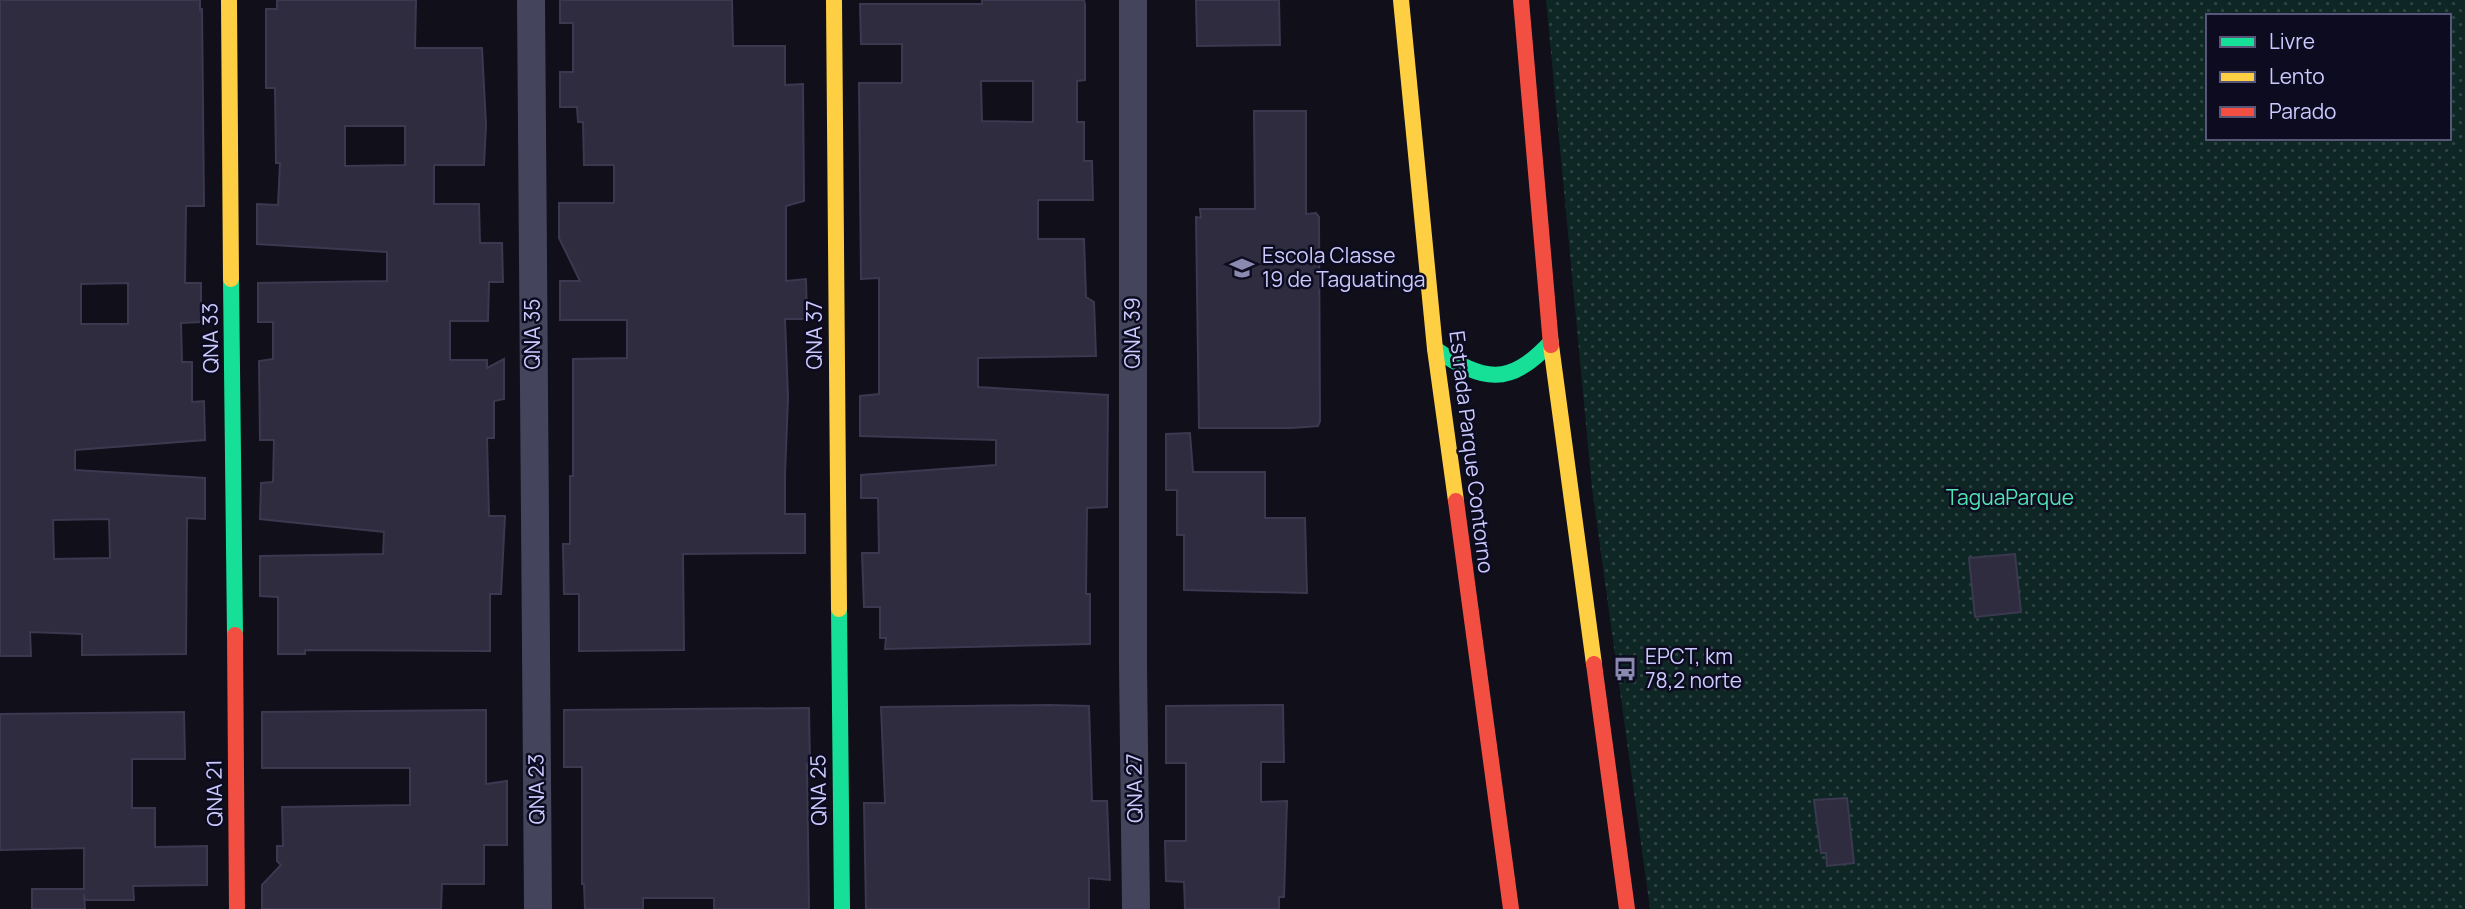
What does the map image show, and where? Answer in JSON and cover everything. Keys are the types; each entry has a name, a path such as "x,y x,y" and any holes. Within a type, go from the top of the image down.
{"main road":[{"name":"QNA 33","path":"229,0 235,677"},
{"name":"QNA 37","path":"834,0 839,670"},
{"name":"Estrada Parque Contorno","path":"1401,0 1435,349 1511,909"},
{"path":"1521,0 1551,342 1627,909"},
{"path":"1435,349 1462,368 1483,375 1508,377 1532,366 1551,342"},
{"name":"QNA 25","path":"839,670 842,909"},
{"name":"QNA 21","path":"235,677 237,909"}],"street":[{"name":"QNA 35","path":"531,0 535,669"},
{"name":"QNA 39","path":"1133,0 1133,666"},
{"name":"QNA 27","path":"1133,666 1136,909"},
{"name":"QNA 23","path":"535,669 538,909"}],"green space":[{"name":"TaguaParque","path":"1546,0 2465,0 2465,909 1650,909 1592,488"}],"building":[{"path":"0,0 200,0 204,206 186,206 185,283 201,283 201,322 181,323 182,362 192,362 192,402 204,401 205,440 75,450 75,470 205,478 205,519 187,518 186,654 82,655 82,634 30,632 31,656 0,656","holes":["128,283 128,324 81,324 81,284","109,519 110,558 54,559 53,520"]},
{"path":"277,0 416,0 415,48 482,48 486,125 484,165 434,165 434,204 479,204 480,243 502,243 503,282 489,282 488,321 450,321 450,360 487,360 487,368 504,359 504,399 494,401 494,438 487,438 489,516 505,516 501,594 490,594 490,651 305,650 305,654 278,654 278,597 260,596 260,556 383,554 384,532 260,519 261,483 273,482 274,440 260,440 259,361 273,359 273,322 258,322 258,283 387,281 387,252 257,244 257,204 278,205 280,163 276,163 275,88 266,88 266,9 277,9","holes":["345,126 405,126 405,165 345,166"]},
{"path":"560,0 732,0 733,46 785,46 785,85 803,84 804,201 786,206 786,281 806,279 807,319 785,319 788,397 785,514 805,514 805,553 683,554 684,650 579,651 579,594 564,594 563,544 570,544 570,476 573,476 573,359 627,358 627,320 560,320 560,281 580,281 559,238 559,203 614,203 614,165 584,165 583,122 578,122 577,107 560,107 560,72 573,72 573,23 560,23"},
{"path":"982,0 1084,0 1085,5 1085,80 1077,81 1077,122 1084,122 1084,161 1092,161 1093,200 1038,200 1038,239 1084,239 1086,297 1094,302 1096,356 978,358 978,387 1108,395 1107,507 1087,508 1086,594 1090,594 1090,644 885,649 886,638 880,638 880,607 864,607 862,553 879,553 878,498 861,498 861,475 996,465 996,440 860,436 860,396 879,394 879,278 861,279 859,83 902,83 902,44 861,44 860,4 982,4","holes":["981,81 1033,81 1033,122 982,121"]},
{"path":"1196,0 1279,0 1280,45 1197,46"},
{"path":"1254,111 1306,111 1306,214 1316,213 1319,217 1320,421 1318,426 1292,428 1199,428 1196,217 1201,218 1200,209 1255,209"},
{"path":"1190,433 1193,472 1265,472 1265,518 1305,518 1307,593 1184,590 1184,535 1177,535 1177,490 1166,490 1166,434"},
{"path":"2015,554 2021,612 1975,617 1969,558"},
{"path":"1283,705 1284,762 1261,762 1261,802 1287,801 1284,897 1279,897 1279,909 1185,909 1184,882 1166,881 1165,841 1186,841 1186,763 1166,763 1166,706"},
{"path":"1089,706 1092,801 1107,801 1110,880 1089,878 1089,909 866,909 864,803 885,803 881,707"},
{"path":"809,708 809,909 714,909 714,898 643,898 643,909 585,909 582,884 582,767 564,767 564,710"},
{"path":"486,710 486,784 507,781 507,845 484,845 484,884 442,884 441,909 262,909 262,885 281,865 277,861 277,846 283,846 282,807 410,805 410,768 262,768 262,712"},
{"path":"184,712 185,759 132,759 132,808 155,808 155,847 207,846 207,885 133,886 134,900 85,900 84,894 85,909 32,909 32,889 84,889 84,848 0,850 0,714"},
{"path":"1847,798 1854,863 1827,866 1826,853 1821,853 1814,800"}],"traffic: fast":[{"path":"231,279 235,635"},
{"path":"1435,349 1468,368 1496,375 1522,367 1551,342"},
{"path":"839,609 842,909"}],"traffic: slow":[{"path":"229,0 231,279"},
{"path":"834,0 839,609"},
{"path":"1401,0 1435,349 1456,501"},
{"path":"1551,345 1594,664"}],"traffic: jam":[{"path":"1521,0 1551,345"},
{"path":"1456,501 1511,909"},
{"path":"235,635 237,909"},
{"path":"1594,664 1627,909"}],"place":[{"name":"Escola Classe 19 de Taguatinga","path":"1242,268"},
{"name":"EPCT, km 78,2 norte","path":"1625,669"}]}
